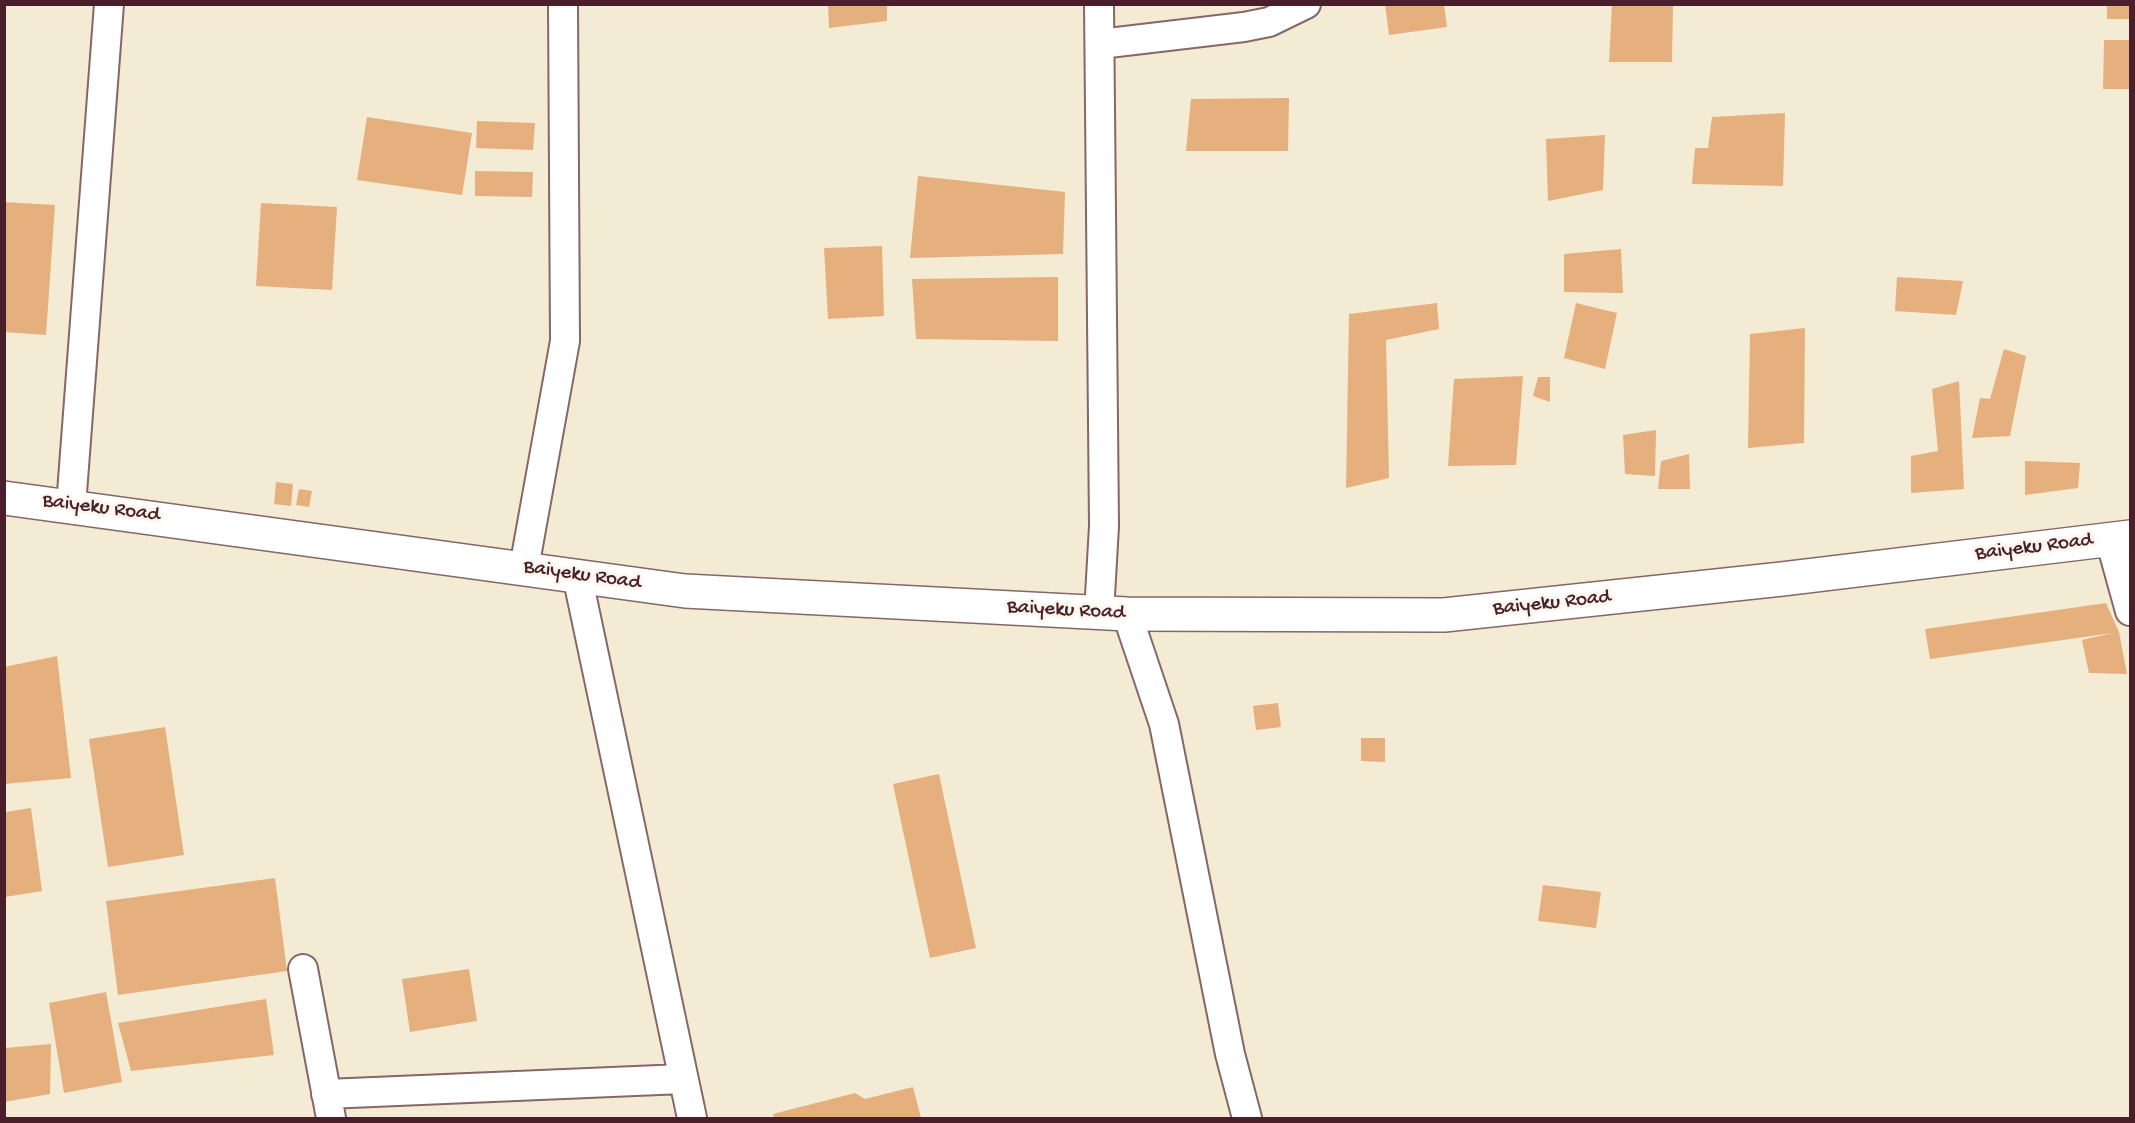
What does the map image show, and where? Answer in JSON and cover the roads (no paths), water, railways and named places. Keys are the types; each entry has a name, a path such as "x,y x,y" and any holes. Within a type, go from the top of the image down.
{"main road":[{"name":"Baiyeku Road","path":"4,498 686,591 1113,614 1444,615 1770,580 2120,538"}],"street":[{"path":"71,506 109,4"},
{"path":"524,568 566,341 563,4"},
{"path":"1099,4 1104,526 1113,614 1164,723 1228,1043 1247,1119"},
{"path":"1100,44 1244,27 1269,22 1306,4"},
{"path":"2120,538 2130,611"},
{"path":"577,575 692,1119"},
{"path":"303,969 328,1106 682,1079"}]}
